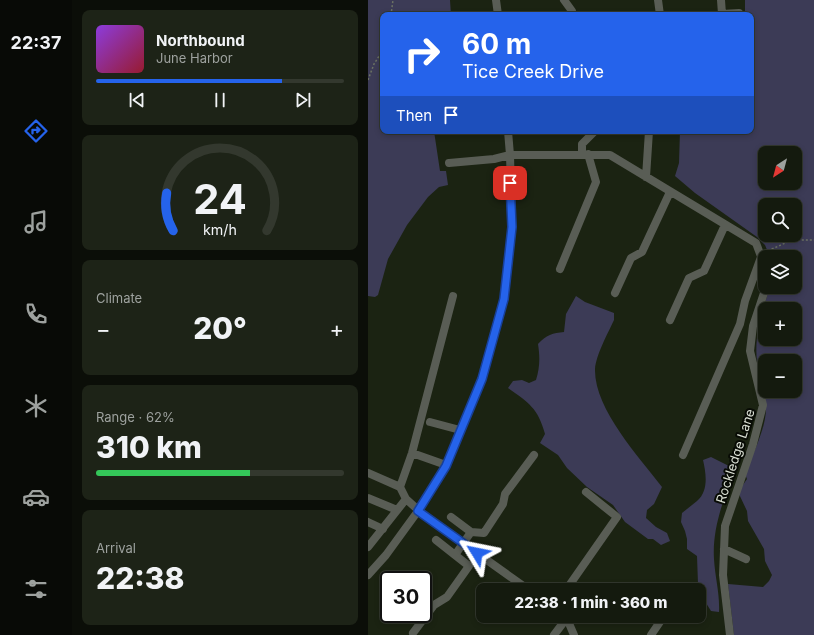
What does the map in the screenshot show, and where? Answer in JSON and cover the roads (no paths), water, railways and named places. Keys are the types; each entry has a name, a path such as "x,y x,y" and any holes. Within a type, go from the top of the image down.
{"street":[{"path":"496,0 498,12"},
{"path":"564,0 572,12"},
{"path":"658,0 660,12"},
{"path":"721,0 722,12"},
{"path":"368,575 386,555 418,511 446,466 482,379 504,299 512,227 508,134"},
{"path":"560,269 596,182 582,144 592,134"},
{"path":"646,177 649,134"},
{"path":"449,163 510,155 610,155 756,243 761,250"},
{"path":"615,293 631,258 642,252 670,192"},
{"path":"670,320 689,278 704,271 725,225"},
{"path":"683,455 740,324 745,301 758,274"},
{"name":"Rockledge Lane","path":"730,635 723,575 725,526 753,444 763,405 750,351 753,326 764,294"},
{"path":"400,487 412,454 453,296"},
{"path":"430,422 460,430"},
{"path":"412,454 446,466"},
{"path":"451,517 471,532 484,533 503,504 505,494 534,455"},
{"path":"368,473 400,487 406,499 418,511 519,583"},
{"path":"571,583 616,517 586,492"},
{"path":"368,498 397,510"},
{"path":"368,546 406,499"},
{"path":"368,522 383,528"},
{"path":"455,555 471,532"},
{"path":"413,633 434,605 447,597 469,566 436,540"},
{"path":"724,549 746,559"},
{"path":"554,635 561,623"},
{"path":"568,623 574,635"},
{"path":"651,635 659,623"}]}
